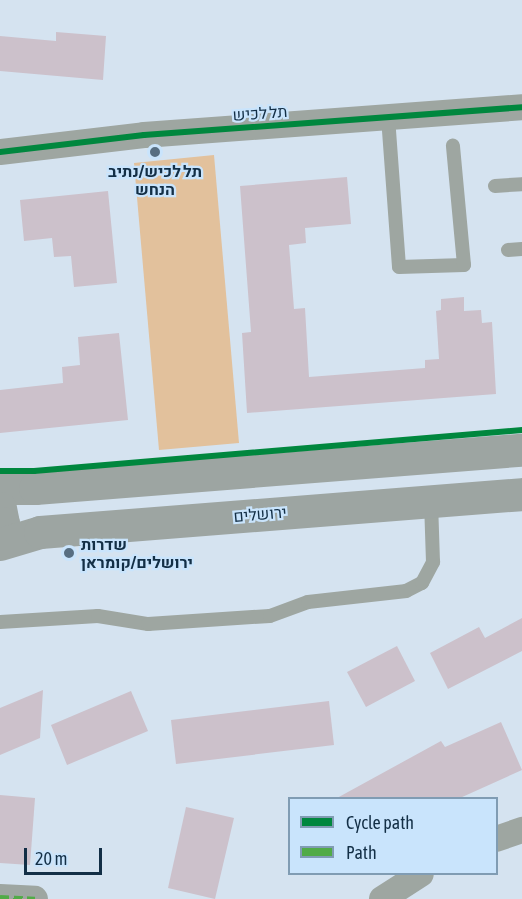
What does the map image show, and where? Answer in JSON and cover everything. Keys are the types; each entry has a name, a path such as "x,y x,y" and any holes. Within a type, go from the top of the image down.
{"main road":[{"path":"0,488 36,488 522,450"},
{"name":"ירושלים","path":"0,544 40,532 522,494"},
{"path":"0,508 3,524 0,538"}],"street":[{"name":"תל לכיש","path":"0,152 144,135 522,107"},
{"path":"498,838 522,830"},
{"path":"382,899 418,875"},
{"path":"0,897 35,899"}],"lane":[{"path":"388,117 399,267 464,265 453,146"},
{"path":"495,186 522,184"},
{"path":"0,622 98,616 148,624 259,617 278,615 308,602 406,591 422,583 433,562 431,501"}],"shaded area":[{"path":"214,155 239,443 159,450 134,163"}],"building":[{"path":"56,32 106,36 103,80 0,71 0,36 56,41"},
{"path":"347,177 351,224 305,228 306,243 289,245 294,309 305,308 309,377 425,368 425,360 439,359 436,311 441,310 441,299 464,297 464,311 481,310 482,323 492,322 496,394 247,413 242,333 251,332 240,186"},
{"path":"108,191 117,283 74,287 71,256 54,257 52,238 24,241 20,200"},
{"path":"119,333 128,420 0,433 0,390 63,383 62,367 80,365 78,337"},
{"path":"522,618 522,651 448,689 430,653 479,627 485,638"},
{"path":"397,646 415,681 366,707 347,672"},
{"path":"43,690 40,738 0,755 0,708"},
{"path":"131,691 148,731 67,765 51,725"},
{"path":"329,701 334,745 176,764 171,720"},
{"path":"501,722 522,770 462,797 339,797 441,741 445,747"},
{"path":"0,795 35,798 30,865 0,863"},
{"path":"186,807 234,818 215,899 168,888"}],"marked path":[{"path":"0,897 35,899"}],"cycle path":[{"path":"0,152 144,135 522,107"},
{"path":"0,471 34,471 522,430"}],"place":[{"name":"תל לכיש/נתיב הנחש","path":"155,152"},
{"name":"שדרות ירושלים/קומראן","path":"69,553"}]}
